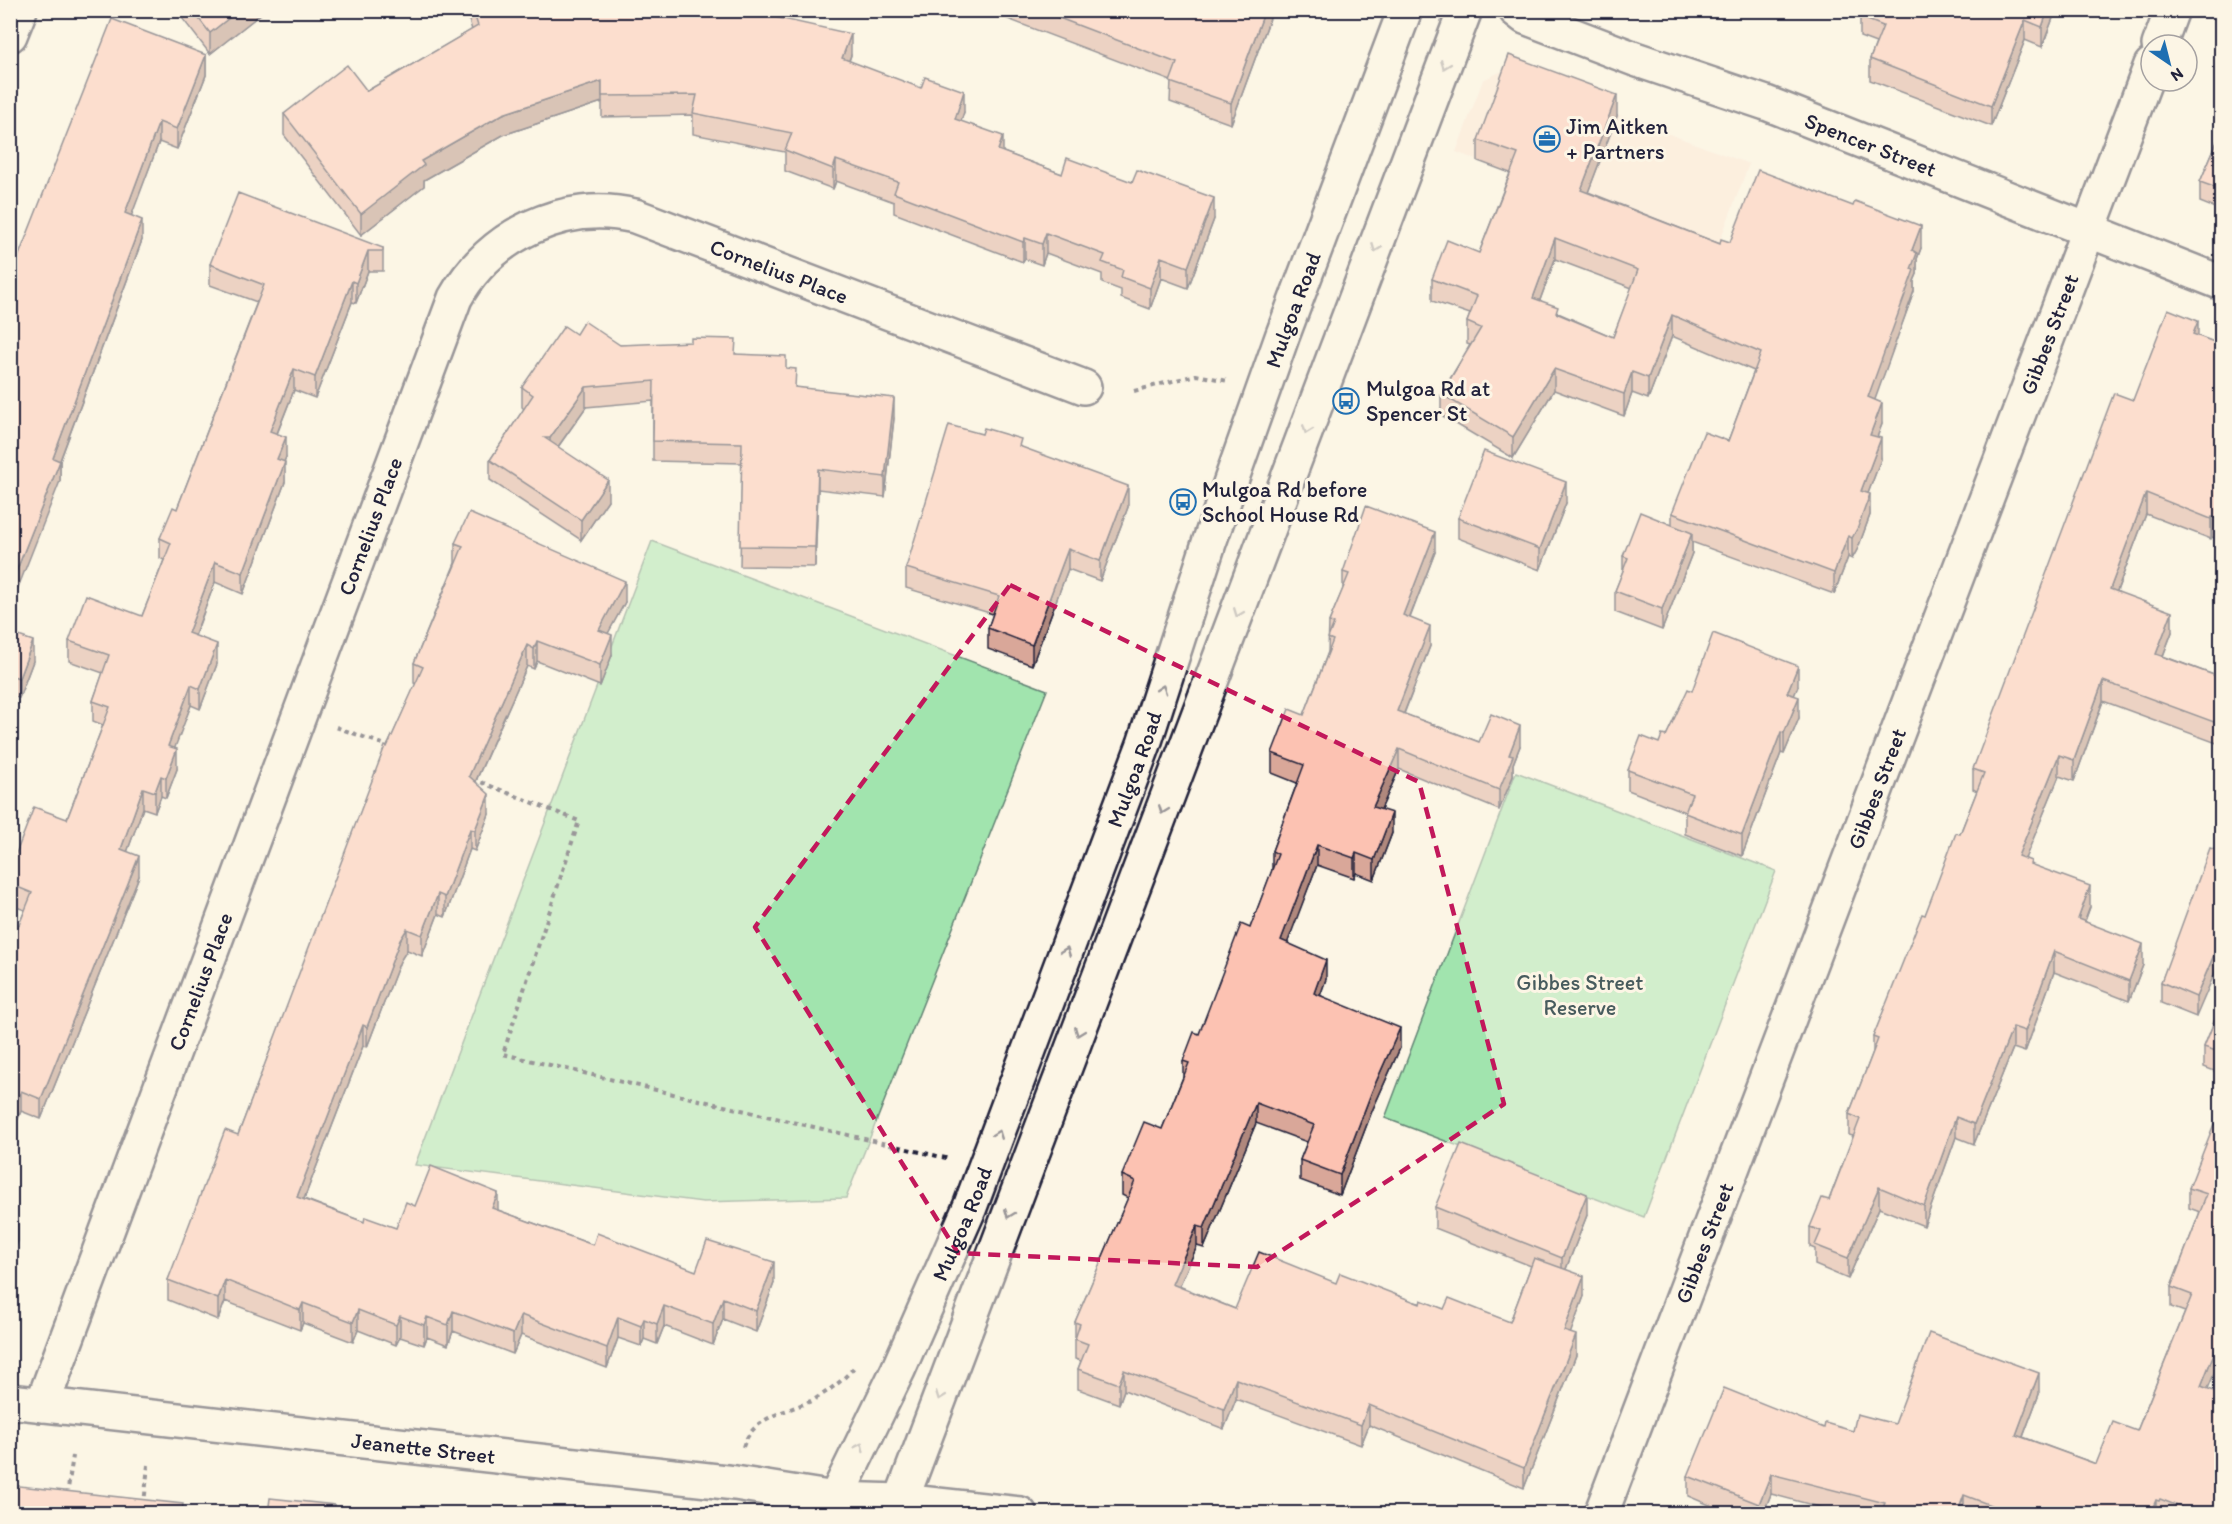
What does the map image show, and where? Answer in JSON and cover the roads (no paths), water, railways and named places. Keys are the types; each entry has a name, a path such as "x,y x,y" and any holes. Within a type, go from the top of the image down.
{"street":[{"path":"10,35 20,10"},
{"name":"Mulgoa Road","path":"831,1506 898,1370 970,1207 1144,744 1209,543 1282,337 1406,10"},
{"name":"Mulgoa Road","path":"898,1507 1466,10"},
{"name":"Spencer Street","path":"1516,10 1525,17 1635,59 1777,108 2222,283"},
{"path":"2163,33 2172,10"},
{"name":"Gibbes Street","path":"1601,1514 2140,93"},
{"name":"Cornelius Place","path":"26,1403 301,715 455,298 467,275 487,254 552,219 573,212 597,210 635,216 1084,387"},
{"name":"Jeanette Street","path":"26,1403 735,1483 831,1506 898,1507 1020,1514"}],"place":[{"name":"Jim Aitken + Partners","path":"1547,139"},
{"name":"Mulgoa Rd at Spencer St","path":"1346,401"},
{"name":"Mulgoa Rd before School House Rd","path":"1183,502"}],"park label":[{"name":"Gibbes Street Reserve","path":"1580,994"}]}
